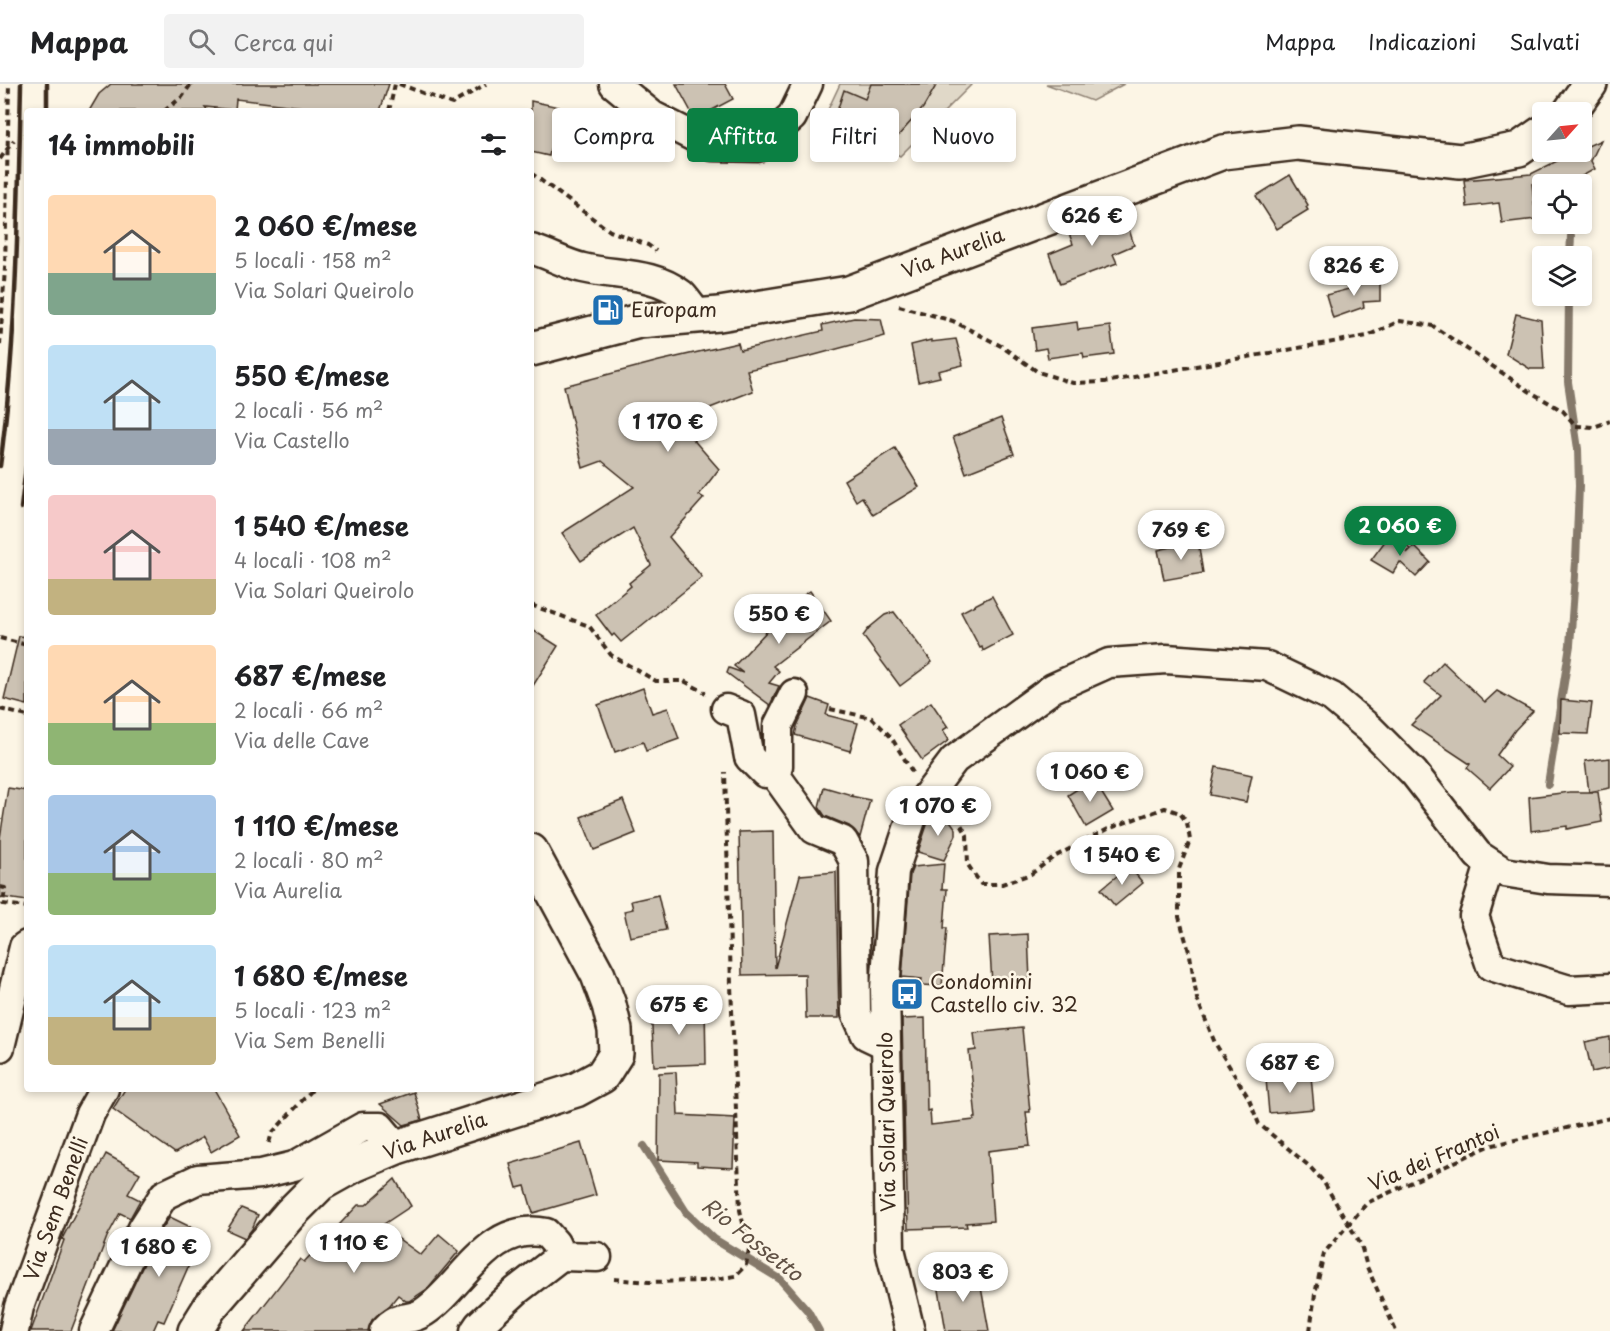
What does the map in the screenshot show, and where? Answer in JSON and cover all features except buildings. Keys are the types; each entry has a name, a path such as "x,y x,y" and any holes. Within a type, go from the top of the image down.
{"main road":[{"path":"1577,102 1590,84"},
{"name":"Via Aurelia","path":"534,348 639,321 719,314 849,293 1223,152 1298,143 1460,161 1518,149 1532,140"},
{"name":"Via Aurelia","path":"195,1331 210,1307 290,1214 320,1184 354,1165 397,1147 576,1090 602,1076 616,1054 615,1030 609,1005 598,975 534,857"}],"street":[{"path":"614,84 653,116 712,146 758,147 792,117 808,84"},
{"path":"534,250 582,268 627,274 659,282 681,295 698,316"},
{"name":"Via Solari Queirolo","path":"910,1331 890,1250 885,989 894,871 913,814 954,760 1053,688 1109,663 1166,659 1268,666 1332,697 1370,729 1414,773 1478,855 1490,864 1503,872 1548,879 1610,881"},
{"path":"726,709 741,715 748,757 765,773 778,766 778,726 794,694"},
{"path":"771,769 814,830 843,841 854,861 856,1013 866,1035 885,1044"},
{"path":"1490,864 1474,916 1491,966 1569,990 1610,988"},
{"path":"0,1047 24,947"},
{"name":"Via Sem Benelli","path":"14,1331 19,1307 90,1114 102,1092"},
{"path":"94,1331 143,1228 164,1195 198,1179 261,1174 294,1166 363,1127 380,1127 397,1147"},
{"path":"384,1331 392,1321 421,1314 433,1305 468,1266 490,1247 507,1238 524,1231 546,1233 555,1243 561,1256"},
{"path":"475,1331 518,1290 561,1256 597,1257"}],"path":[{"path":"0,345 5,268 9,84"},
{"path":"168,108 182,97 191,84"},
{"path":"390,108 397,84 452,104 486,84"},
{"path":"0,159 14,140"},
{"path":"534,175 610,231 648,245 665,257"},
{"path":"849,293 953,321 1001,346 1038,372 1073,383 1105,382 1367,336 1400,321 1432,326 1563,411 1576,426 1594,427 1610,421"},
{"path":"534,606 589,626 611,655 656,681 684,681 726,709"},
{"path":"0,638 24,644"},
{"path":"0,709 24,715"},
{"path":"830,709 872,718 891,737 910,769 929,793 951,806 967,835 968,865 981,884 1002,884 1031,874 1054,857 1108,830 1165,808 1180,813 1187,823 1190,840 1179,869 1179,917 1190,955 1197,999 1215,1043 1248,1097 1259,1124 1309,1166 1323,1181 1361,1245 1367,1267 1396,1331"},
{"path":"597,1257 612,1279 649,1282 702,1281 735,1276 746,1265 749,1249 740,1210 731,985 726,768"},
{"path":"0,887 5,888 3,904 24,907"},
{"path":"266,1152 272,1133 310,1092"},
{"name":"Via dei Frantoi","path":"1310,1331 1324,1253 1367,1203 1489,1146 1610,1118"}],"shaded area":[{"path":"840,84 972,84 948,108 911,108 911,145 900,156 899,108 829,108"},
{"path":"1046,84 1124,84 1092,101"}],"waterway":[{"path":"1570,246 1571,236"},
{"path":"1548,784 1570,645 1576,562 1578,449 1568,382 1569,306"},
{"name":"Rio Fossetto","path":"644,1146 686,1212 714,1239 780,1279 808,1311 819,1331"}],"railway":[{"path":"0,466 13,324 21,84"},
{"path":"47,84 47,108"},
{"path":"21,508 24,484"}],"place":[{"name":"Europam","path":"608,310"},
{"name":"Condomini Castello civ. 32","path":"907,994"}]}
